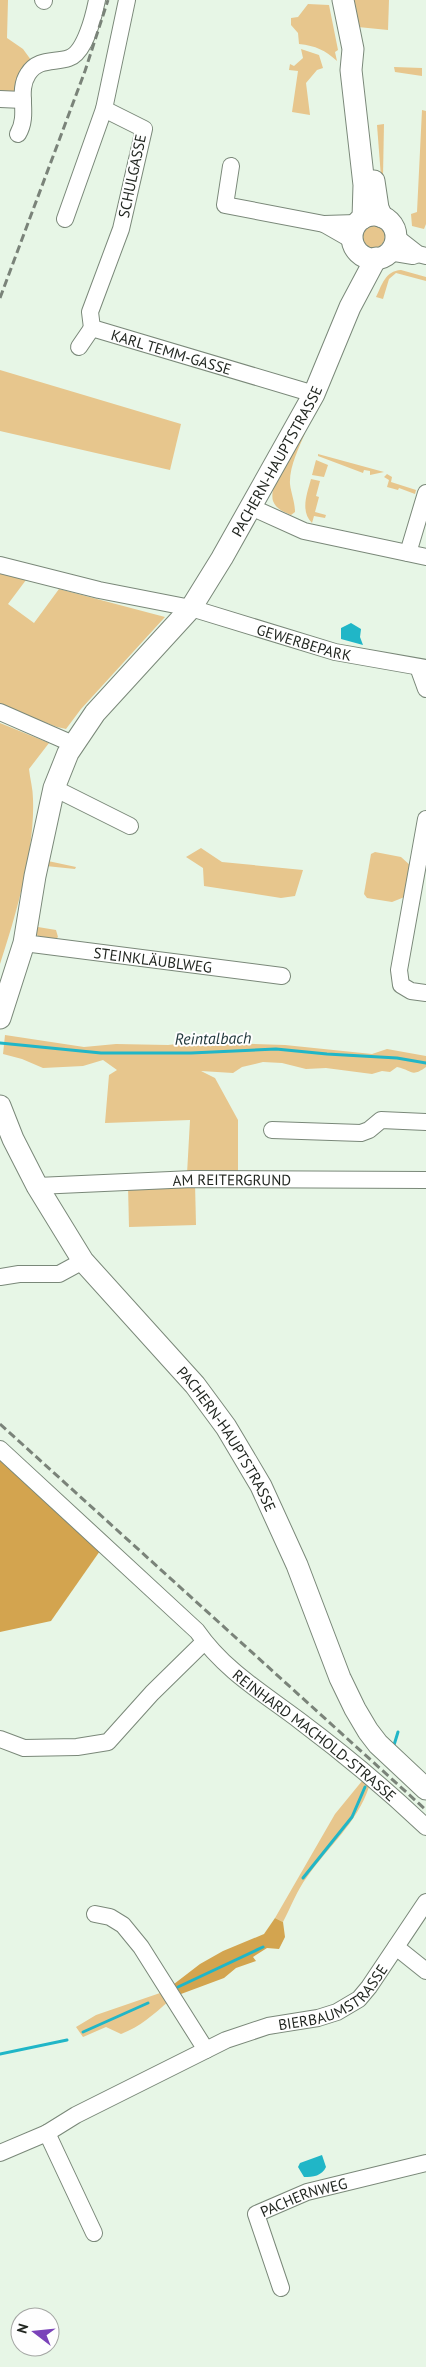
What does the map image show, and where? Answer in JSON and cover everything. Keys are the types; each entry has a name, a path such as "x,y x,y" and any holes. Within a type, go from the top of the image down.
{"main road":[{"path":"343,0 353,49 362,70 372,139 374,184 372,237"},
{"name":"PACHERN-HAUPTSTRASSE","path":"0,1018 24,943 35,876 54,788 73,744 95,713 191,608 314,394 350,307 372,237"},
{"name":"PACHERN-HAUPTSTRASSE","path":"0,1106 13,1139 37,1186 83,1261 194,1385 226,1426 260,1486 297,1565 340,1678 354,1709 378,1744 426,1789"}],"street":[{"path":"18,134 25,117 23,100 27,74 44,61 70,58 78,52 84,41 97,0"},
{"path":"65,219 104,109 127,0"},
{"path":"0,99 23,100"},
{"name":"SCHULGASSE","path":"104,109 144,129 121,229 108,264"},
{"path":"231,166 224,205 324,224 372,237 422,255"},
{"name":"KARL TEMM-GASSE","path":"108,264 90,312 92,328 314,394"},
{"path":"79,347 92,328"},
{"path":"408,554 426,493"},
{"path":"251,506 304,531 426,557"},
{"path":"0,564 99,590 191,608"},
{"name":"GEWERBEPARK","path":"191,608 335,652 422,667 426,689"},
{"path":"0,712 73,744"},
{"path":"54,788 130,826"},
{"path":"426,819 399,970 401,985 411,991 426,993"},
{"name":"STEINKLÄUBLWEG","path":"24,943 282,976"},
{"path":"272,1130 361,1133 369,1130 375,1122 381,1120 426,1122"},
{"name":"AM REITERGRUND","path":"37,1186 201,1179 426,1180"},
{"path":"0,1277 19,1274 59,1274 83,1261"},
{"name":"REINHARD MACHOLD-STRASSE","path":"0,1449 190,1625 240,1678 359,1767 426,1827"},
{"path":"0,1739 24,1748 77,1747 108,1742 152,1693 204,1642"},
{"name":"BIERBAUMSTRASSE","path":"0,2153 47,2133 76,2115 245,2032 268,2026 318,2018 346,2009 359,1999 369,1987 426,1902"},
{"path":"95,1914 110,1916 123,1925 135,1940 206,2050"},
{"path":"396,1947 426,1971"},
{"path":"47,2133 94,2233"},
{"name":"PACHERNWEG","path":"281,2288 256,2214 307,2192 364,2180 426,2163"}],"shaded area":[{"path":"0,0 8,0 7,38 23,49 31,60 19,73 14,97 0,96"},
{"path":"352,0 389,0 388,30 358,27"},
{"path":"308,4 329,5 338,50 335,52 337,61 320,49 299,44 298,33 291,25 291,18 298,17"},
{"path":"301,49 319,55 323,68 317,70 306,83 310,115 292,112 298,71 289,70 290,64 294,66 303,58"},
{"path":"394,67 422,68 422,76 395,72"},
{"path":"422,110 426,111 426,224 424,229 412,226 411,214 417,212"},
{"path":"384,124 383,176 381,177 377,125"},
{"path":"373,224 382,227 385,236 382,245 373,248 364,245 361,236 364,227"},
{"path":"401,270 426,277 426,281 396,273 389,279 383,299 376,297 382,283 388,276"},
{"path":"0,370 181,424 170,470 0,431"},
{"path":"301,432 305,433 295,458 290,478 295,512 291,515 276,506 272,494 282,466"},
{"path":"318,454 384,472 370,475 370,471 364,470 363,473 318,456"},
{"path":"316,460 328,465 324,477 312,475"},
{"path":"387,474 392,477 391,482 416,490 415,494 399,488 398,490 387,487 389,480 384,477"},
{"path":"311,479 320,481 316,496 319,497 315,512 326,515 325,518 314,516 312,523 308,518 305,508"},
{"path":"0,573 26,580 8,604 34,623 59,589 165,617 81,709 66,729 57,727 0,705"},
{"path":"0,723 49,743 29,769 33,792 33,819 28,861 18,904 0,964"},
{"path":"201,848 222,862 303,870 295,896 281,898 204,886 203,868 186,857"},
{"path":"375,852 401,857 411,866 407,896 392,902 367,898 364,894 371,854"},
{"path":"48,861 76,867 75,869 46,866 38,927 56,930 58,937 54,941 41,939 34,932 43,866"},
{"path":"5,1035 84,1047 116,1044 168,1045 195,1042 285,1045 372,1054 387,1049 426,1056 426,1067 414,1073 397,1067 390,1072 382,1071 372,1074 326,1068 306,1069 282,1063 263,1062 242,1067 233,1073 201,1071 215,1078 238,1120 238,1173 187,1174 190,1120 105,1123 109,1075 117,1070 103,1060 83,1066 43,1068 22,1059 3,1054"},
{"path":"195,1183 196,1225 129,1227 128,1186"},
{"path":"0,1443 109,1538 51,1621 0,1632"},
{"path":"362,1781 369,1787 357,1812 303,1882 283,1922 275,1918 335,1814"},
{"path":"275,1918 283,1922 285,1937 279,1949 267,1948 253,1957 256,1961 236,1968 224,1978 181,1994 174,1984 200,1964 223,1951 264,1934"},
{"path":"163,1992 169,2001 141,2024 121,2034 106,2027 83,2037 76,2027 96,2015"}],"water":[{"path":"351,623 361,629 360,637 363,645 341,639 341,628"},
{"path":"322,2155 326,2167 324,2170 317,2175 304,2177 298,2167 300,2163"}],"waterway":[{"name":"Reintalbach","path":"0,1043 101,1053 191,1053 276,1049 397,1058 426,1063"},
{"path":"394,1745 398,1732"},
{"path":"303,1878 352,1817 365,1787"},
{"path":"178,1987 263,1947"},
{"path":"83,2032 148,2003"},
{"path":"0,2054 67,2040"}],"railway":[{"path":"0,298 85,71 108,0"},
{"path":"0,1424 426,1810"}]}
